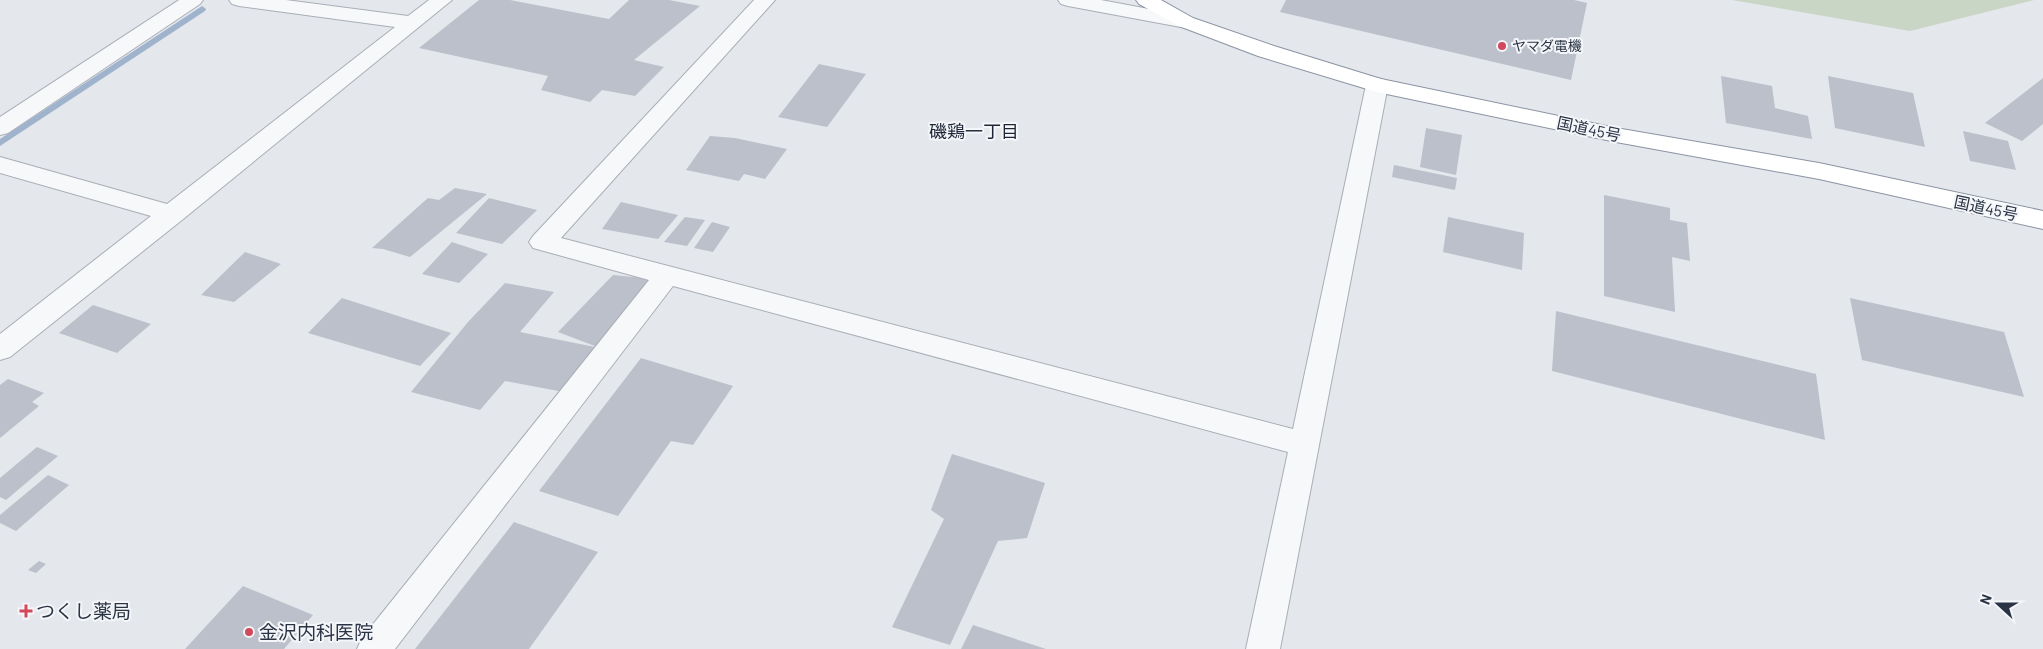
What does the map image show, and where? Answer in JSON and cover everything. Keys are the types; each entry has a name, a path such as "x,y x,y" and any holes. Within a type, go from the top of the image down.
{"highway":[{"name":"国道45号","path":"1146,0 1186,22 1266,51 1377,85 1616,135 1819,171 2043,220"}],"street":[{"path":"0,128 193,0"},
{"path":"240,0 414,23"},
{"path":"0,349 442,0"},
{"path":"765,0 542,242 1304,444"},
{"path":"1068,0 1186,22"},
{"path":"1262,649 1377,85"},
{"path":"0,165 173,214"},
{"path":"374,649 668,275"}],"green space":[{"path":"1732,0 2034,0 1910,31"}],"building":[{"path":"479,0 510,0 609,19 629,0 669,0 700,6 634,60 664,67 635,96 602,90 590,102 541,90 548,76 419,48"},
{"name":"ヤマダ電機","path":"1286,0 1574,0 1587,3 1571,80 1280,12"},
{"path":"819,64 866,74 827,127 778,117"},
{"path":"1721,76 1772,86 1775,108 1808,116 1812,139 1726,123"},
{"path":"1828,76 1913,93 1925,147 1835,128"},
{"path":"2043,78 2043,124 2022,141 1985,123"},
{"path":"1426,128 1462,135 1456,175 1420,167"},
{"path":"1963,131 2008,141 2016,170 1970,161"},
{"path":"710,136 735,138 787,149 765,179 744,174 739,181 686,170"},
{"path":"1394,165 1457,178 1455,190 1392,177"},
{"path":"455,188 487,194 410,257 383,249 372,248 428,198 439,200"},
{"path":"1604,195 1670,208 1670,220 1687,223 1690,261 1672,257 1675,312 1604,296"},
{"path":"489,198 537,210 502,244 456,233"},
{"path":"621,202 678,215 658,239 602,229"},
{"path":"685,217 705,220 687,246 664,242"},
{"path":"1448,217 1524,233 1522,270 1443,252"},
{"path":"712,222 730,227 713,252 694,248"},
{"path":"452,242 488,254 459,283 422,274"},
{"path":"245,252 281,264 234,302 201,295"},
{"path":"613,275 653,279 574,394 505,381 480,410 411,392 468,322 505,283 554,292 520,332 600,348 558,332"},
{"path":"342,298 451,333 420,366 308,333"},
{"path":"1850,298 2004,332 2024,397 1862,360"},
{"path":"93,305 151,324 117,353 59,333"},
{"path":"1556,311 1816,374 1825,440 1552,371"},
{"path":"641,358 733,386 693,445 671,441 618,516 539,491"},
{"path":"8,379 44,393 32,402 39,406 0,438 0,385"},
{"path":"37,447 58,456 6,500 0,497 0,478"},
{"path":"952,454 1045,483 1027,538 998,541 950,645 892,627 944,519 931,510"},
{"path":"48,475 69,485 16,531 0,523 0,515"},
{"path":"514,522 598,552 529,649 415,649"},
{"path":"39,561 46,564 36,573 28,570"},
{"name":"金沢内科医院","path":"243,586 313,615 284,649 185,649"},
{"path":"973,625 1046,649 961,649"}],"waterway":[{"path":"0,143 202,9"}],"place":[{"name":"ヤマダ電機","path":"1502,46"},
{"name":"つくし薬局","path":"26,611"},
{"name":"金沢内科医院","path":"249,632"}],"district":[{"name":"磯鶏一丁目","path":"974,132"}]}
